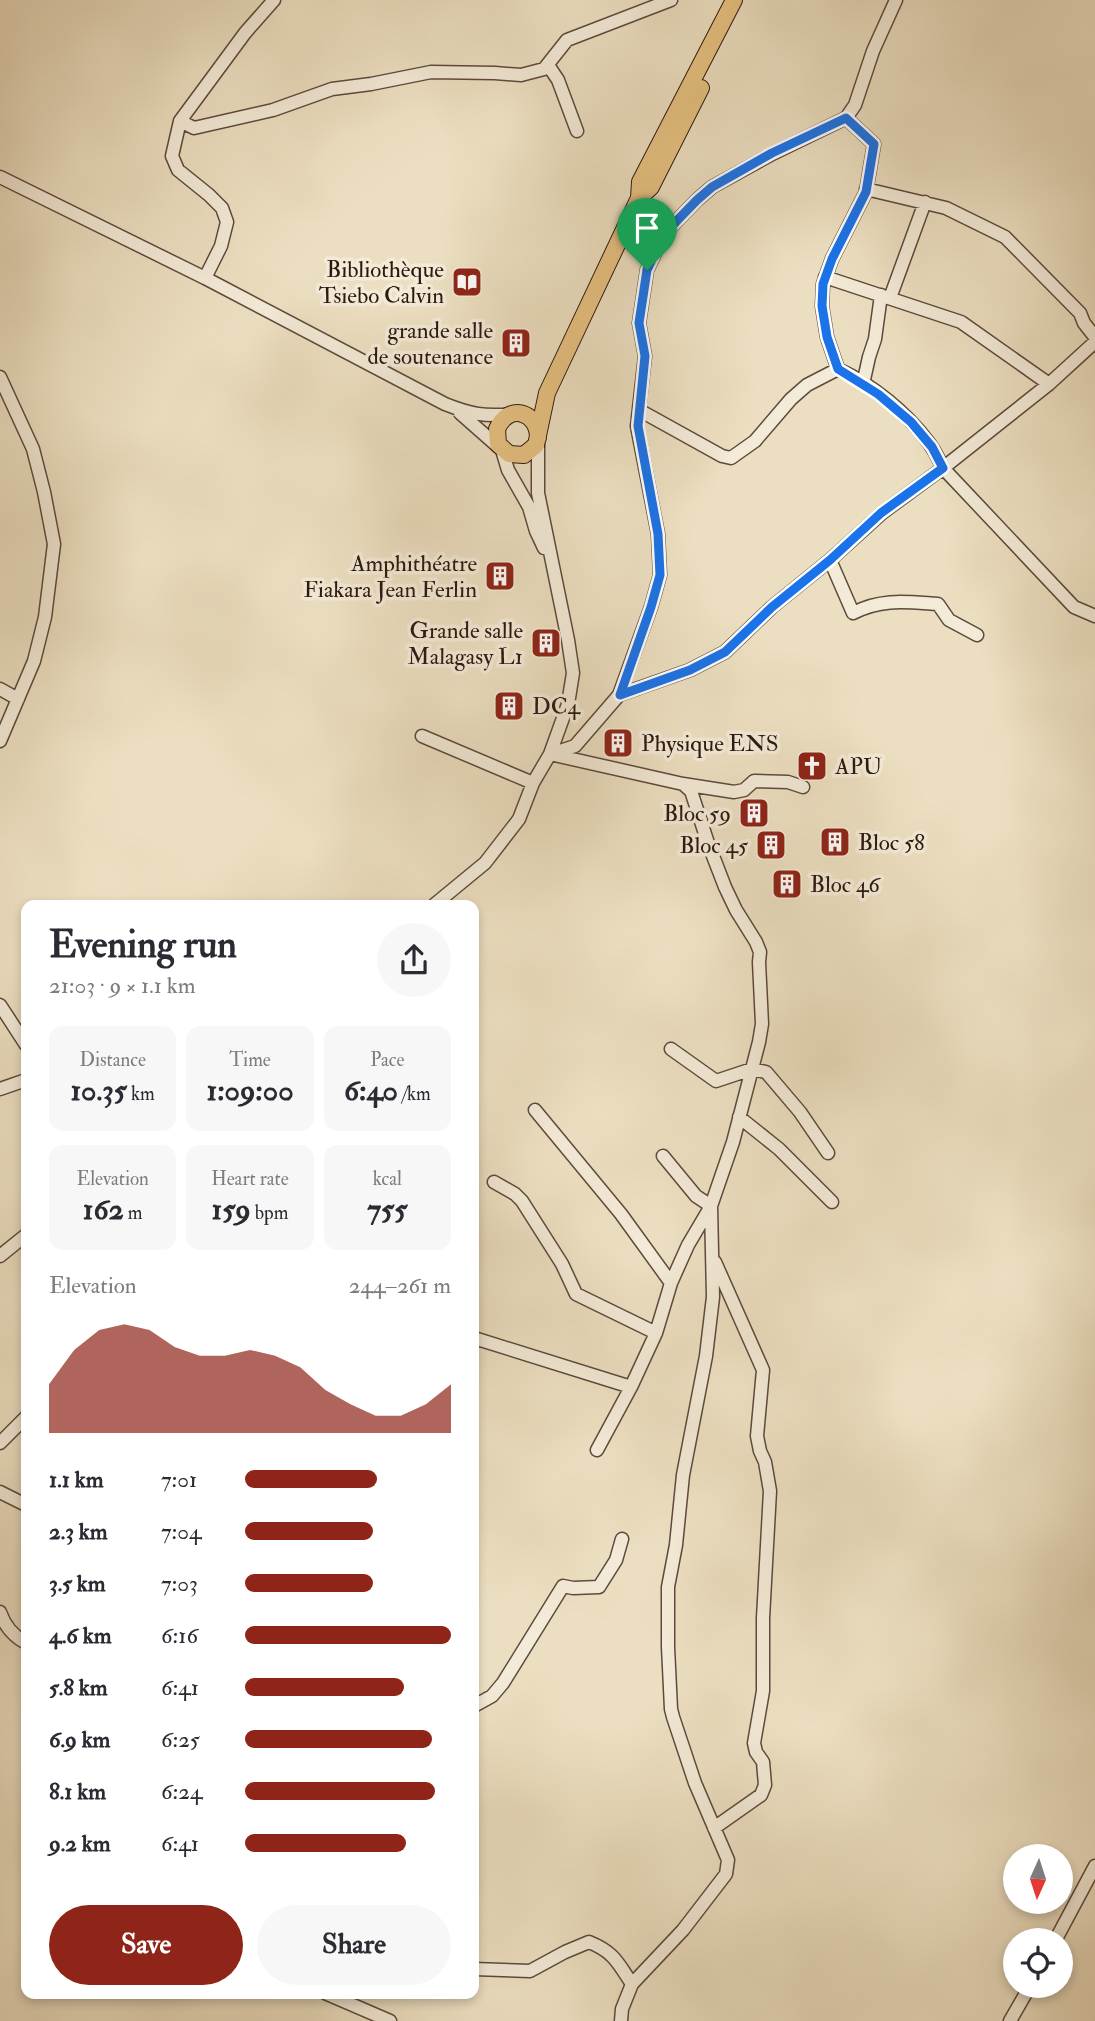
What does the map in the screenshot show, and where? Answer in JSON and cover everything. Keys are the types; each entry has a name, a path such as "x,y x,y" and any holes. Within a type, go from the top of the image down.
{"main road":[{"path":"547,393 500,422 497,429 498,444 502,450 509,454 524,455 531,451 538,438 547,393 639,198 640,182 734,0"},
{"path":"639,198 651,187 745,0"},
{"path":"512,414 520,413 535,422 538,438"}],"street":[{"path":"205,278 221,246 227,222 222,208 178,170 172,156 180,121 245,33 274,0"},
{"path":"180,121 194,128 273,110 332,89 431,72 521,75 544,69 567,40 671,0"},
{"path":"550,754 575,746 620,695 660,575 658,534 638,426 645,356 639,323 647,270 664,234 712,187 772,153 846,118 855,105 873,51 896,0"},
{"path":"548,65 558,80 577,131"},
{"path":"846,118 874,144 866,189 825,277 822,306 827,337 838,369 863,384 911,422 932,447 943,468 1074,607 1095,617"},
{"path":"0,177 205,278 466,417 502,450 508,470 529,508 553,568"},
{"path":"620,695 690,670 725,652 772,607 830,560 881,513 1049,384 1095,340 1080,313 1005,237 946,208 866,189"},
{"path":"863,384 886,296 925,202"},
{"path":"825,277 961,322 1049,384"},
{"path":"639,410 722,456 731,458 755,441 791,399 807,385 838,369"},
{"path":"0,377 33,449 54,544 45,617 34,661 0,741"},
{"path":"445,404 466,413 489,416 512,414"},
{"path":"440,900 485,863 519,819 533,783 550,754 568,704 573,673 538,493 538,438"},
{"path":"830,560 853,613 888,601 938,604 949,620 977,635"},
{"path":"0,689 18,699"},
{"path":"422,736 533,783"},
{"path":"550,754 683,785 734,792 744,790 754,781 788,782 803,787"},
{"path":"597,1450 656,1333 671,1283 688,1245 711,1206 733,1142 760,1042 760,952 725,887 691,791 683,785"},
{"path":"0,1005 4,1021 21,1040"},
{"path":"671,1049 716,1081 752,1069 766,1072 800,1112 828,1153"},
{"path":"0,1089 21,1082"},
{"path":"535,1110 621,1214 671,1283"},
{"path":"739,1116 779,1149 832,1202"},
{"path":"663,1156 696,1196 711,1206"},
{"path":"494,1182 522,1201 562,1264 576,1293 656,1333"},
{"path":"621,2021 622,2009 632,1984 683,1930 726,1874 728,1860 688,1764 671,1709 668,1647 668,1587 674,1564 683,1475 706,1356 713,1297 711,1206"},
{"path":"0,1256 21,1239"},
{"path":"713,1259 763,1370 757,1436 770,1491 763,1618 763,1691 754,1743 763,1762 765,1785 761,1795 713,1828"},
{"path":"479,1340 631,1387"},
{"path":"0,1443 21,1422"},
{"path":"0,1492 21,1502"},
{"path":"479,1703 492,1696 503,1683 563,1586 599,1587 616,1560 622,1539"},
{"path":"0,1612 3,1621 15,1637 21,1640"},
{"path":"1062,1928 1095,1866"},
{"path":"479,1969 530,1972 589,1942 606,1948 632,1984"},
{"path":"1010,2021 1023,1998"},
{"path":"339,1999 390,2021"}],"place":[{"name":"Bibliothèque Tsiebo Calvin","path":"467,282"},
{"name":"grande salle de soutenance","path":"516,343"},
{"name":"Amphithéatre Fiakara Jean Ferlin","path":"500,576"},
{"name":"Grande salle Malagasy L1","path":"546,643"},
{"name":"DC4","path":"509,706"},
{"name":"Physique ENS","path":"618,743"},
{"name":"APU","path":"812,766"},
{"name":"Bloc 59","path":"754,813"},
{"name":"Bloc 58","path":"835,842"},
{"name":"Bloc 45","path":"771,845"},
{"name":"Bloc 46","path":"787,884"}],"route":[{"path":"846,118 874,144 866,192 832,259 823,284 822,306 827,337 838,369 878,394 911,422 932,447 943,468 881,513 830,560 772,607 725,652 690,670 620,695 660,575 658,534 638,426 645,356 639,323 647,270 664,234 712,187 772,153 846,118"}]}
